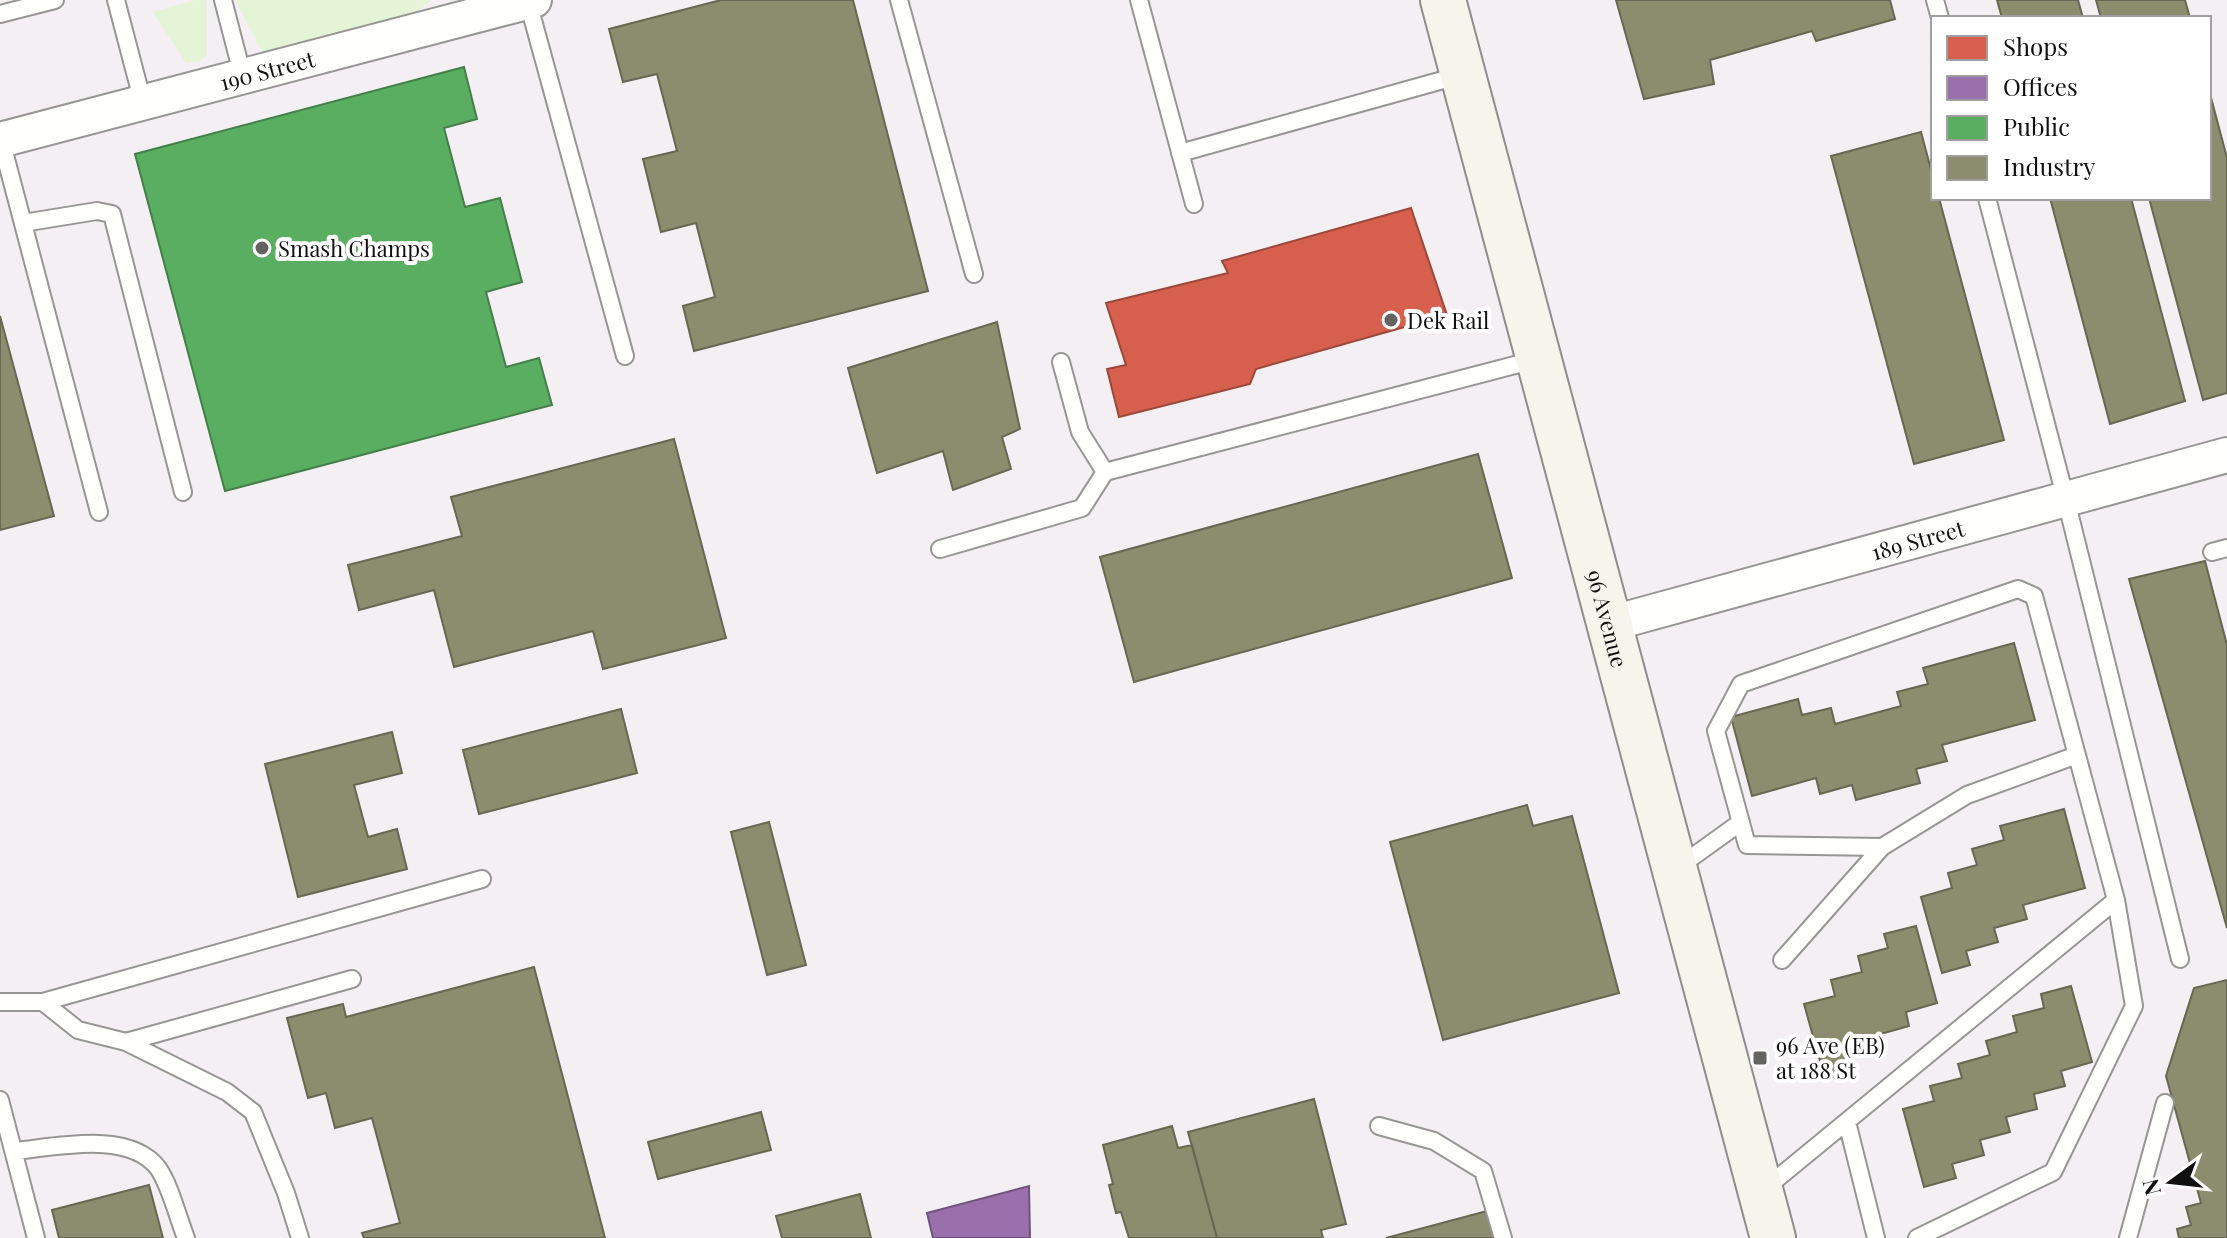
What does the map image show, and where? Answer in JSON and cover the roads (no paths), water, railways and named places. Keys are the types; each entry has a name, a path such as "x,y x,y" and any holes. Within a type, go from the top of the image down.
{"main road":[{"name":"96 Avenue","path":"1443,0 1773,1238"}],"street":[{"name":"190 Street","path":"1,140 243,77 462,9 531,1"},
{"name":"189 Street","path":"1609,624 2227,455"}],"lane":[{"path":"0,14 55,0"},
{"path":"116,0 143,103"},
{"path":"223,0 243,77"},
{"path":"899,0 974,274"},
{"path":"1139,0 1194,204"},
{"path":"531,1 625,356"},
{"path":"1180,153 1463,75"},
{"path":"1,140 99,512"},
{"path":"1988,200 2180,959"},
{"path":"23,223 97,211 112,214 183,492"},
{"path":"940,549 1082,508 1105,472 1540,358"},
{"path":"1061,362 1080,432 1105,472"},
{"path":"1882,847 1747,845 1716,731 1741,684 2018,589 2034,596 2116,900 2134,1006 2053,1172 1917,1238"},
{"path":"1782,960 1882,847 1967,795 2077,755"},
{"path":"1676,869 1741,822"},
{"path":"0,1002 43,1002 482,879"},
{"path":"1761,1192 2116,900"},
{"path":"126,1042 352,979"},
{"path":"43,1002 78,1030 126,1042 227,1092 253,1112 286,1193 300,1238"},
{"path":"0,1100 36,1238"},
{"path":"2128,1238 2165,1103"},
{"path":"1847,1122 1876,1238"},
{"path":"1379,1126 1434,1141 1483,1171 1503,1238"},
{"path":"15,1151 107,1143 148,1157 160,1171 186,1238"}],"place":[{"name":"Smash Champs","path":"262,248"},
{"name":"Dek Rail","path":"1391,320"},
{"name":"96 Ave (EB) at 188 St","path":"1760,1058"}]}
